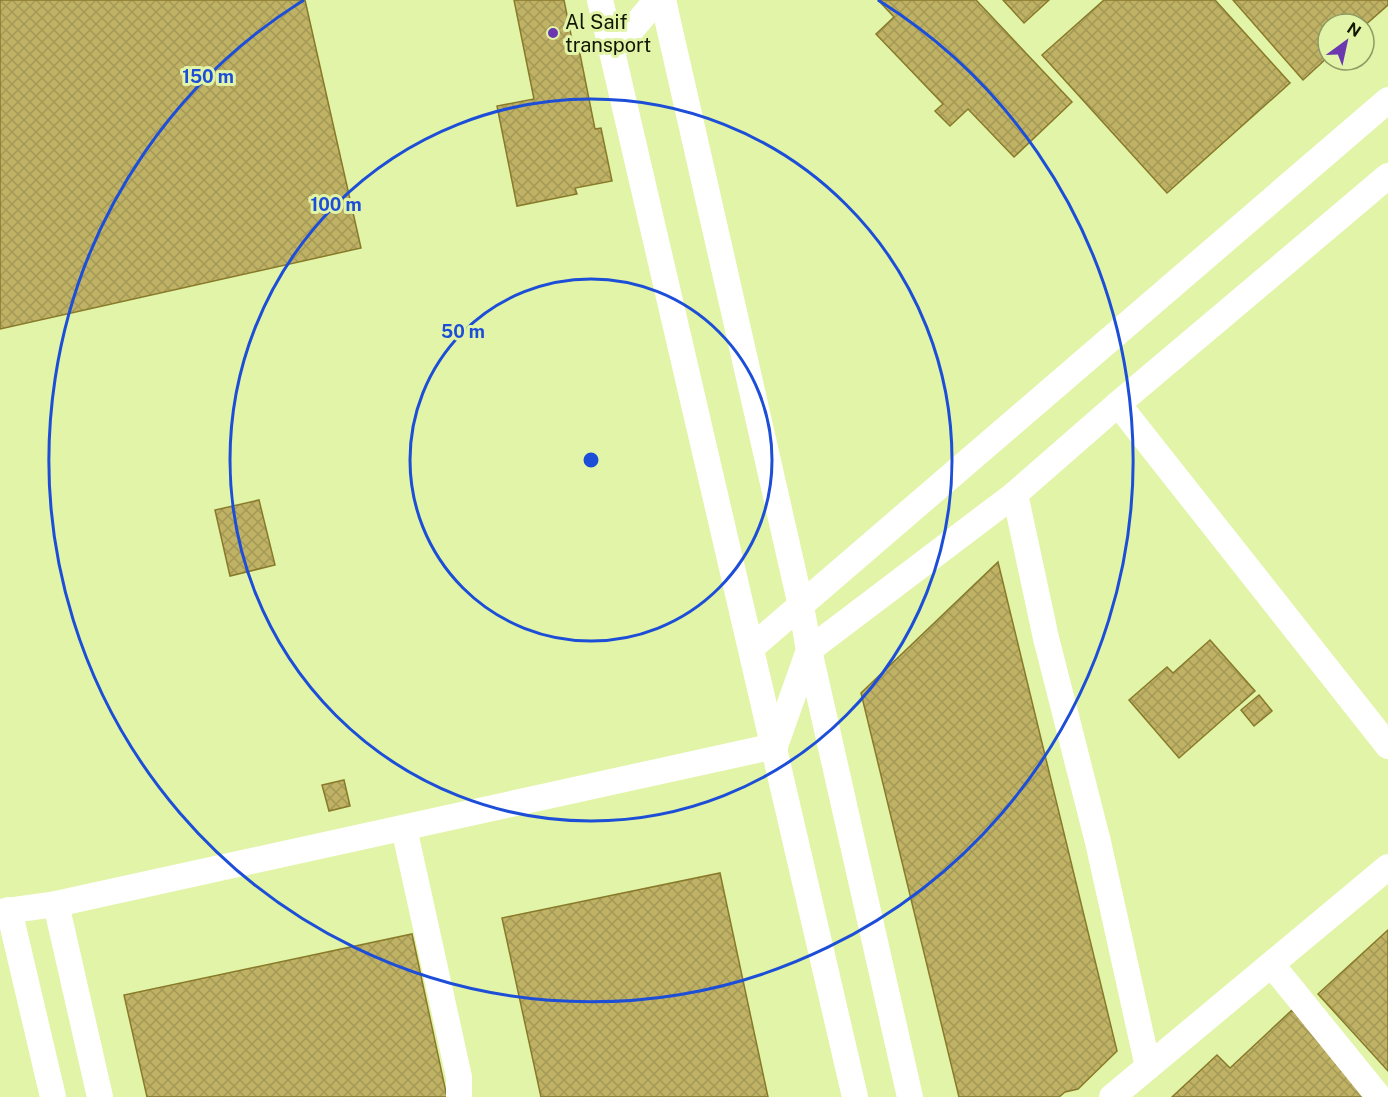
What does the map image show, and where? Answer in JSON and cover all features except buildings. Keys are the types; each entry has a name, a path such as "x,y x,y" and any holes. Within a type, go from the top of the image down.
{"street":[{"path":"600,0 855,1097"},
{"path":"612,52 657,0"},
{"path":"663,0 910,1097"},
{"path":"751,648 1388,100"},
{"path":"775,746 809,650 1015,494 1388,176"},
{"path":"1118,404 1388,746"},
{"path":"1015,494 1046,638 1098,842 1148,1067"},
{"path":"53,1097 5,911 56,904 775,746"},
{"path":"404,828 459,1077 459,1097"},
{"path":"1112,1097 1388,867"},
{"path":"56,904 100,1097"},
{"path":"1272,965 1379,1097"}],"place":[{"name":"Al Saif transport","path":"553,33"}]}
